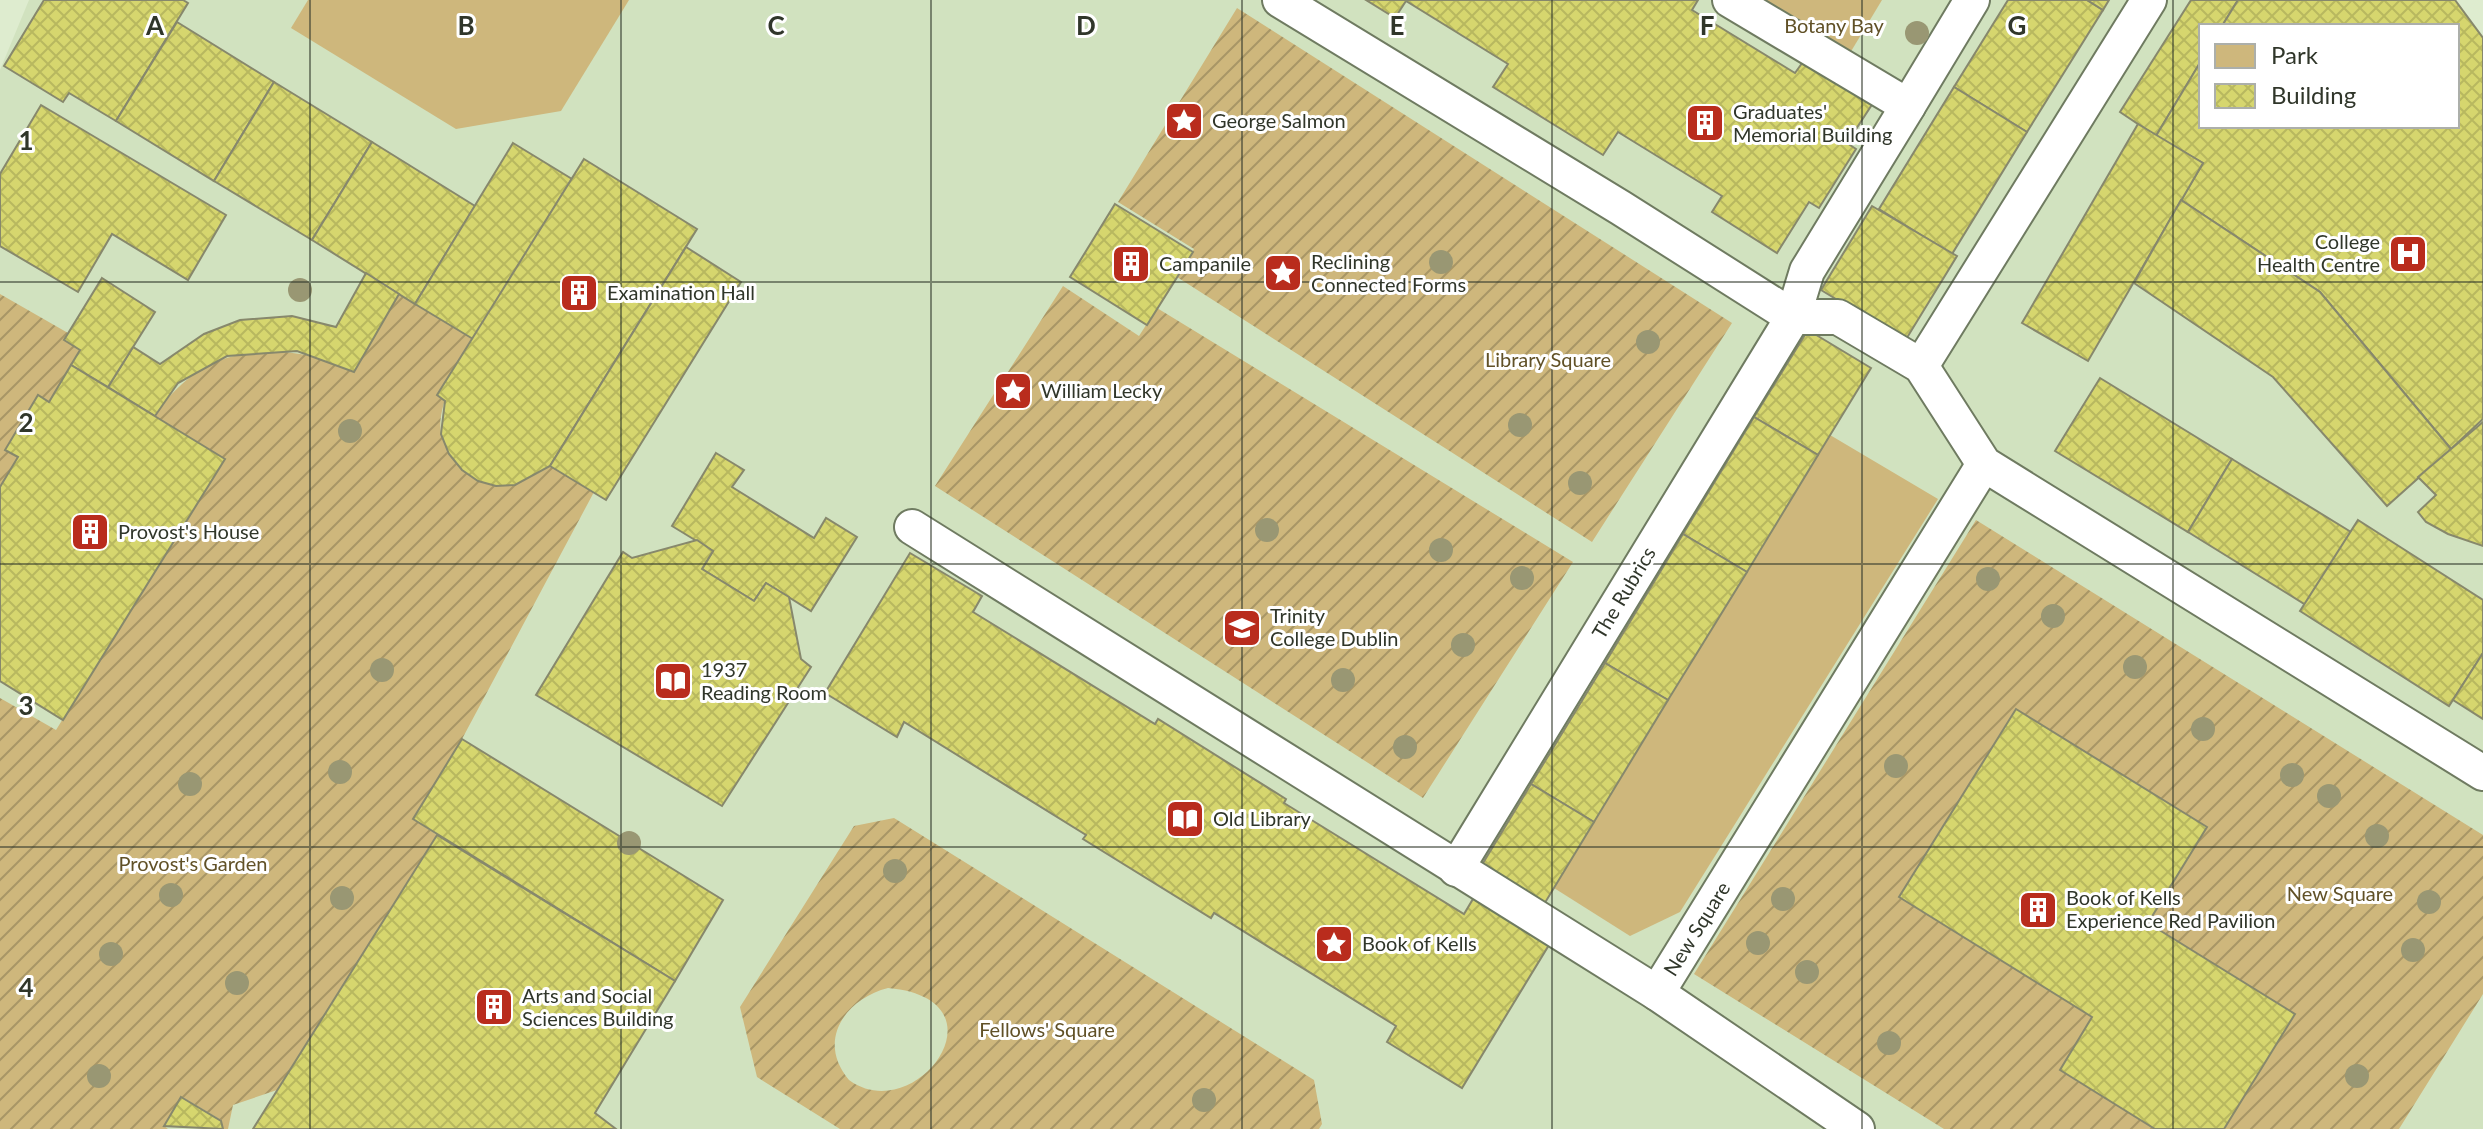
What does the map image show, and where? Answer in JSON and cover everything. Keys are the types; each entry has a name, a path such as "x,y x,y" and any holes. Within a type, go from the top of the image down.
{"lane":[{"path":"1280,0 1793,317 1838,317 1921,366 1984,464 2483,773"},
{"path":"1730,0 1908,106 1972,0"},
{"path":"1921,366 2149,0"},
{"name":"The Rubrics","path":"1456,869 1793,317 1807,271 1908,106"},
{"name":"New Square","path":"1857,1129 1657,993 1984,464"},
{"path":"912,527 1657,993"}],"shaded area":[{"name":"Trinity College Dublin","path":"29,0 2456,0 2483,36 2483,1129 0,1129 0,70"}],"green space":[{"path":"308,0 629,0 561,111 456,129 291,28"},
{"name":"Botany Bay","path":"1739,0 1882,0 1844,63"},
{"name":"Library Square","path":"1237,8 1732,323 1592,542 1177,277 1194,249 1118,202"},
{"path":"1063,286 1139,336 1157,308 1573,562 1423,798 935,486"},
{"path":"0,294 68,333 64,340 80,350 49,402 38,396 5,450 18,457 0,487"},
{"name":"Provost's Garden","path":"399,294 473,339 451,385 440,422 443,440 463,469 474,478 498,484 524,479 550,466 594,492 462,739 413,819 437,835 277,1090 233,1105 228,1129 223,1129 221,1120 182,1097 164,1126 168,1129 0,1129 0,698 56,730 224,459 155,416 172,394 211,364 233,356 280,352 332,361"},
{"path":"1830,435 1938,499 1680,912 1630,936 1554,888"},
{"name":"New Square","path":"1976,520 2483,835 2483,994 2399,1129 2224,1129 2294,1014 2148,923 2207,827 2016,709 1899,897 2092,1017 2060,1070 2155,1129 1944,1129 1694,974"},
{"name":"Fellows' Square","path":"894,818 1314,1080 1322,1124 1319,1129 840,1129 757,1077 740,1007 854,826","holes":["888,988 924,997 943,1014 947,1035 940,1056 923,1075 901,1088 875,1091 849,1080 839,1065 835,1051 840,1024 848,1012 859,1002"]}],"building":[{"path":"44,0 183,0 188,3 116,121 69,93 63,102 4,66"},
{"name":"Graduates' Memorial Building","path":"1366,0 1698,0 1692,10 1795,73 1805,59 1873,103 1847,143 1856,149 1819,208 1809,202 1777,253 1712,212 1722,196 1618,132 1603,155 1493,87 1508,64 1406,1 1395,18"},
{"path":"2008,0 2087,0 2103,10 2027,132 1954,87"},
{"path":"2087,0 2109,0 2103,10"},
{"path":"2191,0 2238,0 2223,24 2199,24 2199,64 2156,136 2120,112"},
{"path":"2238,0 2455,0 2483,38 2483,419 2451,449 2320,292 2181,200 2203,163 2156,136 2199,64 2199,128 2459,128 2459,24 2223,24"},
{"path":"177,22 274,82 214,181 116,121"},
{"path":"274,82 372,142 312,240 214,181"},
{"path":"1954,87 2027,132 1952,254 1879,209"},
{"path":"41,105 226,215 188,280 112,234 78,292 0,246 0,174"},
{"path":"2138,124 2203,163 2088,361 2022,323"},
{"path":"372,142 475,206 415,304 312,240"},
{"path":"513,143 572,179 473,339 415,304"},
{"name":"Examination Hall","path":"584,159 697,229 550,466 515,485 496,486 478,481 462,470 449,454 441,434 445,401 437,395"},
{"path":"2181,200 2320,292 2451,449 2387,506 2273,377 2134,283"},
{"name":"Campanile","path":"1115,204 1193,252 1147,325 1070,277"},
{"path":"1872,206 1957,256 1905,341 1821,290"},
{"path":"686,247 741,282 606,500 550,466"},
{"path":"366,273 399,294 354,372 297,351 227,356 178,383 155,416 108,387 133,347 160,364 204,334 240,320 292,316 336,327"},
{"path":"102,278 155,312 108,387 71,365 80,350 64,340"},
{"path":"1808,330 1871,368 1818,455 1754,417"},
{"name":"Provost's House","path":"71,365 225,459 63,720 0,681 0,487 18,457 5,450 38,395 49,402"},
{"path":"2100,378 2232,459 2188,532 2055,451"},
{"path":"1754,417 1818,455 1747,572 1683,534"},
{"path":"2483,422 2483,546 2448,534 2426,522 2418,512 2436,495 2418,477"},
{"path":"716,453 744,470 732,487 814,538 826,518 857,537 811,611 766,583 754,601 702,569 713,551 672,526"},
{"path":"2232,459 2351,532 2306,605 2188,532"},
{"path":"2358,520 2483,600 2483,653 2449,706 2300,611"},
{"path":"1683,534 1747,572 1668,700 1605,663"},
{"name":"1937 Reading Room","path":"697,540 713,551 702,569 754,601 766,583 789,597 801,659 811,667 722,806 536,695 623,552 632,558"},
{"name":"Old Library","path":"910,553 982,596 973,612 1155,724 1158,719 1286,799 1284,803 1464,914 1476,894 1552,940 1462,1088 1387,1042 1396,1026 1214,913 1211,918 1083,839 1086,835 904,722 897,737 825,693"},
{"path":"2483,653 2483,719 2453,700"},
{"path":"1605,663 1668,700 1594,822 1531,784"},
{"name":"Book of Kells Experience Red Pavilion","path":"2016,709 2207,827 2148,923 2295,1014 2224,1129 2155,1129 2060,1070 2092,1017 1899,897"},
{"path":"462,739 723,900 675,981 413,819"},
{"path":"1531,784 1594,822 1543,906 1480,868"},
{"name":"Arts and Social Sciences Building","path":"437,835 675,981 595,1113 616,1129 253,1129"},
{"path":"181,1097 221,1121 223,1129 164,1126"}],"place":[{"name":"George Salmon","path":"1184,121"},
{"name":"Graduates' Memorial Building","path":"1705,123"},
{"name":"College Health Centre","path":"2408,254"},
{"name":"Campanile","path":"1131,264"},
{"name":"Reclining Connected Forms","path":"1283,273"},
{"name":"Examination Hall","path":"579,293"},
{"name":"William Lecky","path":"1013,391"},
{"name":"Provost's House","path":"90,532"},
{"name":"Trinity College Dublin","path":"1242,628"},
{"name":"1937 Reading Room","path":"673,681"},
{"name":"Old Library","path":"1185,819"},
{"name":"Book of Kells Experience Red Pavilion","path":"2038,910"},
{"name":"Book of Kells","path":"1334,944"},
{"name":"Arts and Social Sciences Building","path":"494,1007"}]}
